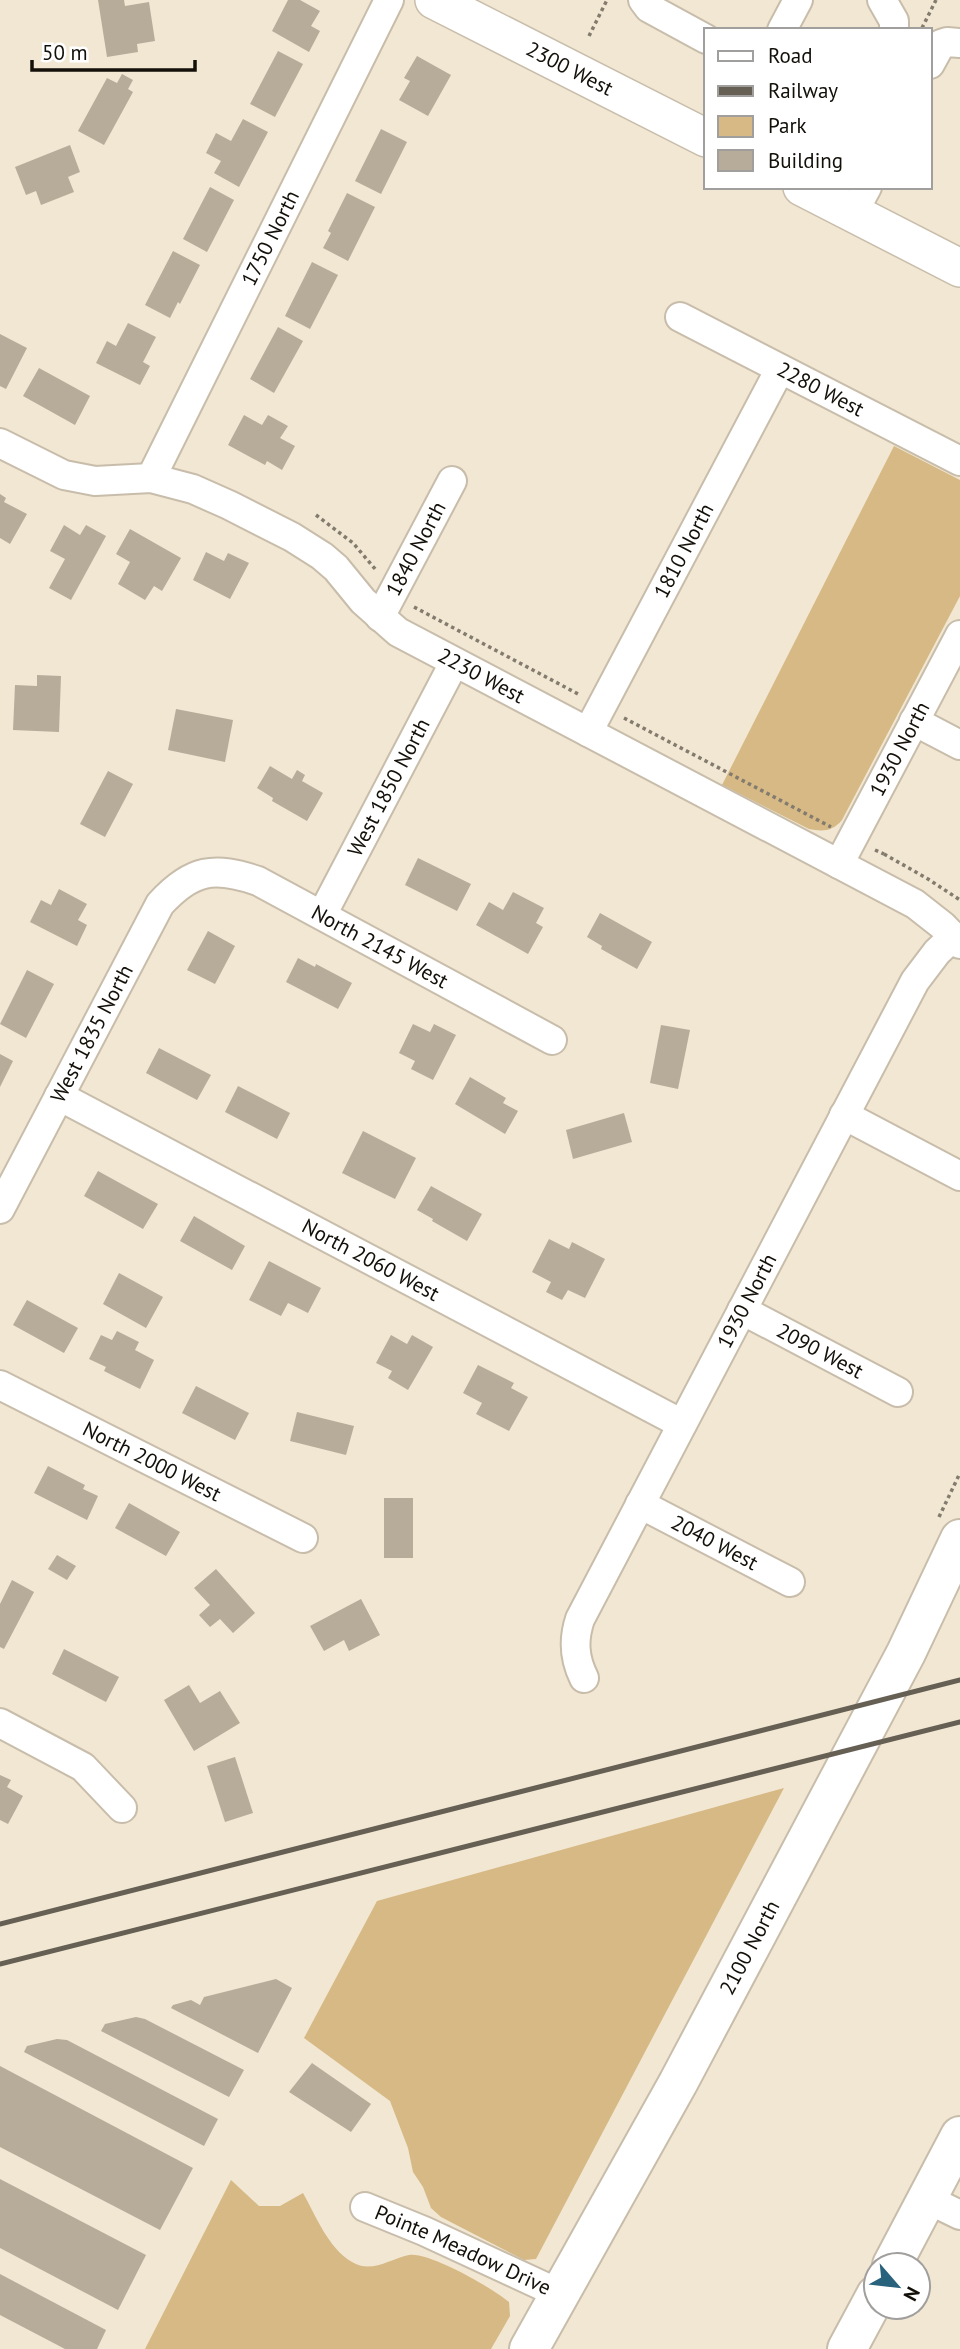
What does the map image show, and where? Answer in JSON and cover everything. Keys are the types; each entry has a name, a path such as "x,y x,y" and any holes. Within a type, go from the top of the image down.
{"highway":[{"name":"2100 North","path":"529,2349 678,2083 906,1653 960,1539"},
{"path":"904,2251 943,2207 960,2137"},
{"path":"847,2349 862,2321"}],"main road":[{"name":"2300 West","path":"434,0 704,137"},
{"path":"811,189 860,200 960,268"}],"street":[{"name":"1750 North","path":"151,478 389,0"},
{"path":"643,0 649,8 704,38"},
{"path":"783,28 798,0"},
{"path":"883,0 894,21 894,28"},
{"path":"932,60 941,44 947,41 960,43"},
{"name":"2280 West","path":"680,317 960,461"},
{"name":"1810 North","path":"588,732 780,369"},
{"name":"2230 West","path":"0,443 64,475 95,481 151,478 193,489 308,546 336,568 363,601 398,632 915,904 957,940"},
{"name":"1840 North","path":"380,617 452,481"},
{"name":"1930 North","path":"839,864 960,635"},
{"name":"West 1850 North","path":"322,915 454,663"},
{"path":"914,721 960,745"},
{"name":"North 2145 West","path":"201,873 237,874 258,881 552,1040"},
{"name":"West 1835 North","path":"0,1209 160,904 172,891 201,873"},
{"name":"1930 North","path":"584,1678 579,1668 575,1646 580,1619 915,981 937,951 957,940"},
{"name":"North 2060 West","path":"59,1096 682,1424"},
{"path":"844,1115 960,1176"},
{"name":"2090 West","path":"742,1310 898,1392"},
{"name":"North 2000 West","path":"0,1385 303,1538"},
{"name":"2040 West","path":"640,1504 790,1582"},
{"path":"0,1723 83,1767 122,1808"},
{"name":"Pointe Meadow Drive","path":"365,2207 424,2231 560,2294"}],"path":[{"path":"589,36 607,0"},
{"path":"922,28 936,0"},
{"path":"316,515 353,543 394,590 419,610 584,697"},
{"path":"624,718 834,828"},
{"path":"873,849 883,852 960,900"}],"green space":[{"path":"894,446 960,480 960,596 842,820 827,830 809,829 722,785"},
{"path":"784,1788 536,2259 524,2260 441,2217 431,2208 423,2187 413,2172 408,2148 390,2101 304,2038 377,1901"},
{"path":"231,2180 259,2206 280,2206 303,2193 329,2240 352,2262 366,2267 409,2255 431,2259 461,2272 501,2296 509,2302 510,2316 491,2349 145,2349"}],"building":[{"path":"98,0 124,0 125,6 149,2 155,41 137,44 138,52 107,57"},
{"path":"288,0 300,0 320,11 311,26 320,31 309,52 272,31"},
{"path":"278,51 303,64 275,117 250,104"},
{"path":"417,56 451,75 428,116 399,100 410,81 404,78"},
{"path":"122,74 133,80 128,89 133,92 104,145 78,131 107,78 117,83"},
{"path":"243,119 268,132 239,187 214,173 221,161 206,153 216,133 231,141"},
{"path":"381,129 407,142 381,194 355,181"},
{"path":"70,145 80,172 68,177 74,192 41,205 36,191 26,195 15,167"},
{"path":"210,187 234,200 207,252 183,239"},
{"path":"347,193 375,207 348,261 323,248 331,233 328,231"},
{"path":"173,251 200,265 170,318 145,305"},
{"path":"312,262 338,275 310,329 285,316"},
{"path":"128,323 156,337 143,362 150,366 140,385 96,363 107,341 116,346"},
{"path":"278,327 303,341 274,393 250,379"},
{"path":"0,334 27,348 6,389 0,386"},
{"path":"39,368 90,396 75,425 23,396"},
{"path":"244,415 262,425 268,415 288,426 280,438 295,446 282,470 267,461 265,465 228,445"},
{"path":"0,494 6,498 4,502 27,514 10,544 0,538"},
{"path":"64,525 80,535 86,525 106,536 71,600 49,588 65,559 50,551"},
{"path":"130,529 181,558 162,591 154,586 145,600 118,584 130,562 116,554"},
{"path":"206,552 224,561 228,553 249,563 230,599 193,580"},
{"path":"37,675 61,676 59,732 13,730 15,685 37,686"},
{"path":"176,709 233,720 225,762 168,750"},
{"path":"270,766 292,779 297,770 305,775 302,781 323,793 307,821 272,801 273,798 257,788"},
{"path":"108,771 133,784 105,837 80,824"},
{"path":"418,858 471,884 457,911 405,885"},
{"path":"59,889 87,904 78,920 87,925 77,946 30,922 41,900 51,905"},
{"path":"513,892 544,908 536,923 543,927 528,954 476,925 489,902 503,910"},
{"path":"600,913 652,942 637,969 601,949 602,946 587,937"},
{"path":"208,931 235,946 215,984 187,970"},
{"path":"298,958 315,967 316,964 352,983 338,1009 286,982"},
{"path":"27,970 54,984 26,1038 0,1024"},
{"path":"413,1024 430,1032 434,1024 456,1035 433,1080 411,1069 415,1061 399,1053"},
{"path":"661,1025 690,1030 678,1089 650,1083"},
{"path":"159,1048 211,1075 197,1100 146,1073"},
{"path":"0,1054 13,1061 0,1087"},
{"path":"470,1077 506,1098 503,1103 518,1111 505,1134 455,1104"},
{"path":"238,1086 290,1113 277,1139 225,1112"},
{"path":"624,1113 632,1142 573,1159 566,1130"},
{"path":"363,1131 416,1158 395,1199 342,1173"},
{"path":"98,1171 158,1204 143,1229 84,1196"},
{"path":"431,1186 482,1214 467,1241 417,1210"},
{"path":"194,1216 245,1246 232,1270 180,1241"},
{"path":"549,1239 569,1249 572,1242 605,1259 585,1298 568,1290 562,1300 546,1292 551,1282 532,1272"},
{"path":"269,1261 321,1288 308,1313 288,1303 281,1316 249,1300"},
{"path":"119,1273 163,1297 146,1328 103,1304"},
{"path":"27,1300 78,1328 64,1353 13,1325"},
{"path":"117,1331 139,1342 135,1350 154,1360 140,1389 104,1371 106,1367 89,1359 101,1335 112,1340"},
{"path":"391,1335 407,1344 412,1335 433,1347 408,1390 388,1378 392,1371 376,1363"},
{"path":"478,1365 514,1383 511,1388 528,1397 509,1431 476,1414 482,1403 463,1393"},
{"path":"196,1386 249,1413 235,1440 182,1413"},
{"path":"297,1412 354,1426 346,1455 290,1441"},
{"path":"48,1466 85,1485 83,1489 98,1496 87,1520 34,1493"},
{"path":"384,1498 413,1498 413,1558 384,1558"},
{"path":"129,1503 180,1532 166,1556 115,1528"},
{"path":"57,1555 76,1566 67,1580 48,1569"},
{"path":"216,1569 255,1613 233,1633 220,1619 210,1627 199,1615 210,1605 194,1588"},
{"path":"12,1580 34,1592 4,1649 0,1647 0,1604"},
{"path":"361,1599 380,1635 349,1651 344,1640 324,1651 310,1626"},
{"path":"64,1649 119,1677 106,1702 52,1674"},
{"path":"189,1685 200,1703 220,1691 240,1723 194,1751 164,1700"},
{"path":"235,1757 253,1813 225,1822 207,1766"},
{"path":"0,1775 11,1780 7,1787 23,1796 8,1824 0,1820"},
{"path":"276,1979 292,1988 258,2053 171,2008 191,2000 200,2005 204,1997"},
{"path":"136,2017 145,2019 244,2070 229,2097 101,2031 105,2024"},
{"path":"57,2039 67,2040 218,2119 204,2146 24,2052 27,2046"},
{"path":"312,2063 371,2104 351,2132 289,2092"},
{"path":"0,2066 193,2168 160,2230 0,2147"},
{"path":"0,2179 146,2255 118,2310 0,2248"},
{"path":"0,2274 106,2330 97,2349 65,2349 0,2315"}],"railway":[{"path":"0,1924 960,1680"},
{"path":"0,1964 960,1722"}]}
